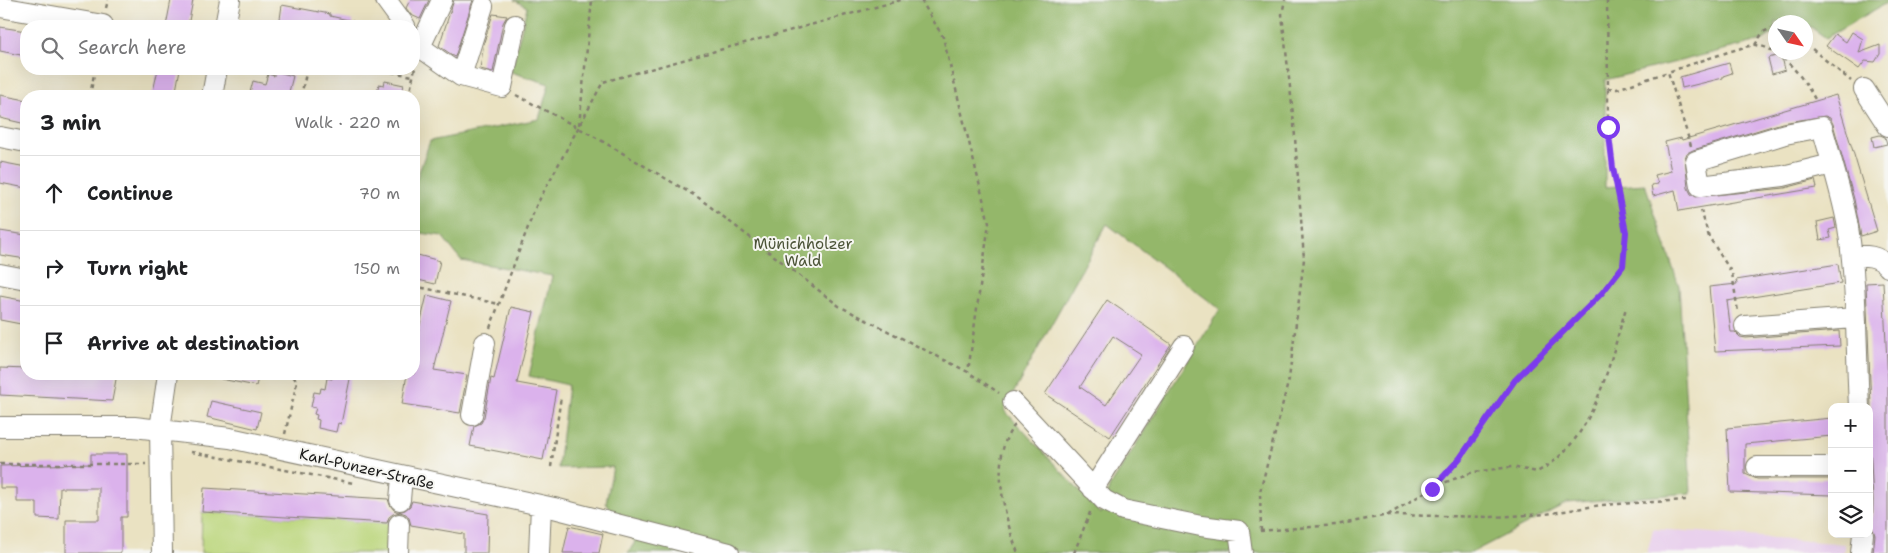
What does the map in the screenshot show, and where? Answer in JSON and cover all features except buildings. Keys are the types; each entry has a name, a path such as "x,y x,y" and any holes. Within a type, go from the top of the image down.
{"street":[{"path":"226,20 230,0"},
{"path":"420,37 442,0"},
{"path":"392,3 402,20"},
{"path":"461,76 483,6"},
{"path":"0,7 74,20"},
{"path":"420,44 461,76 502,87 515,24"},
{"path":"213,90 217,75"},
{"path":"1864,90 1888,126"},
{"path":"1832,164 1783,176 1700,186 1696,161 1785,134 1822,127 1832,164 1847,224 1852,256 1859,403"},
{"path":"0,137 20,141"},
{"path":"1852,256 1868,255 1878,258 1888,267"},
{"path":"0,274 20,278"},
{"path":"1744,326 1855,318"},
{"path":"472,415 485,343"},
{"path":"1096,492 1184,346"},
{"path":"162,553 160,429 167,380"},
{"path":"1019,408 1096,492 1122,510 1201,526 1239,531 1242,553"},
{"name":"Karl-Punzer-Straße","path":"0,427 134,427 230,438 402,476 549,503 729,553"},
{"path":"1757,467 1828,467"},
{"path":"400,500 402,476"},
{"path":"539,553 549,503"},
{"path":"398,553 399,524"},
{"path":"1861,553 1863,538"}],"path":[{"path":"578,128 592,0"},
{"path":"485,343 536,206 603,82 901,0"},
{"path":"921,0 943,36 988,224 968,372"},
{"path":"1260,531 1260,492 1289,380 1304,259 1294,124 1282,14 1285,0"},
{"path":"1437,485 1460,458 1515,380 1602,293 1623,266 1626,232 1613,168 1608,127 1607,0"},
{"path":"1754,45 1763,32 1768,30"},
{"path":"1608,88 1617,88 1754,45 1770,50 1793,66 1806,81 1816,101"},
{"path":"1813,50 1847,79 1864,90"},
{"path":"1668,72 1696,161"},
{"path":"91,90 94,75"},
{"path":"302,90 306,75"},
{"path":"409,75 414,76 411,90"},
{"path":"502,87 578,128 699,198 839,306 968,372 1019,408 1002,456 1001,495 1018,553"},
{"path":"1701,210 1709,237 1732,273 1739,321 1744,326"},
{"path":"420,287 500,304"},
{"path":"1388,515 1437,485 1473,472 1512,467 1537,472 1553,462 1567,448 1588,419 1603,382 1626,308"},
{"path":"282,449 297,382 296,380"},
{"path":"551,467 561,396"},
{"path":"0,464 161,464"},
{"path":"1074,553 1096,492"},
{"path":"1239,531 1336,525 1388,515 1492,517 1546,514 1601,505 1687,500"}],"shaded area":[{"path":"1653,529 1845,544 1843,553 1647,553"}],"green space":[{"name":"Münichholzer Wald","path":"514,0 1888,0 1888,2 1826,38 1813,29 1813,15 1768,15 1768,37 1763,40 1605,80 1605,187 1645,184 1679,286 1691,493 1567,503 1471,553 628,553 635,542 606,503 613,467 558,468 568,385 529,376 552,276 461,260 442,236 420,233 420,169 430,141 539,119 549,84 511,72 527,7","holes":["1107,224 1220,309 1109,488 1101,514 1004,410"]},
{"path":"202,512 392,523 394,553 201,553"}],"route":[{"path":"1432,489 1460,458 1515,380 1602,293 1623,266 1626,232 1613,168 1608,127"}]}
